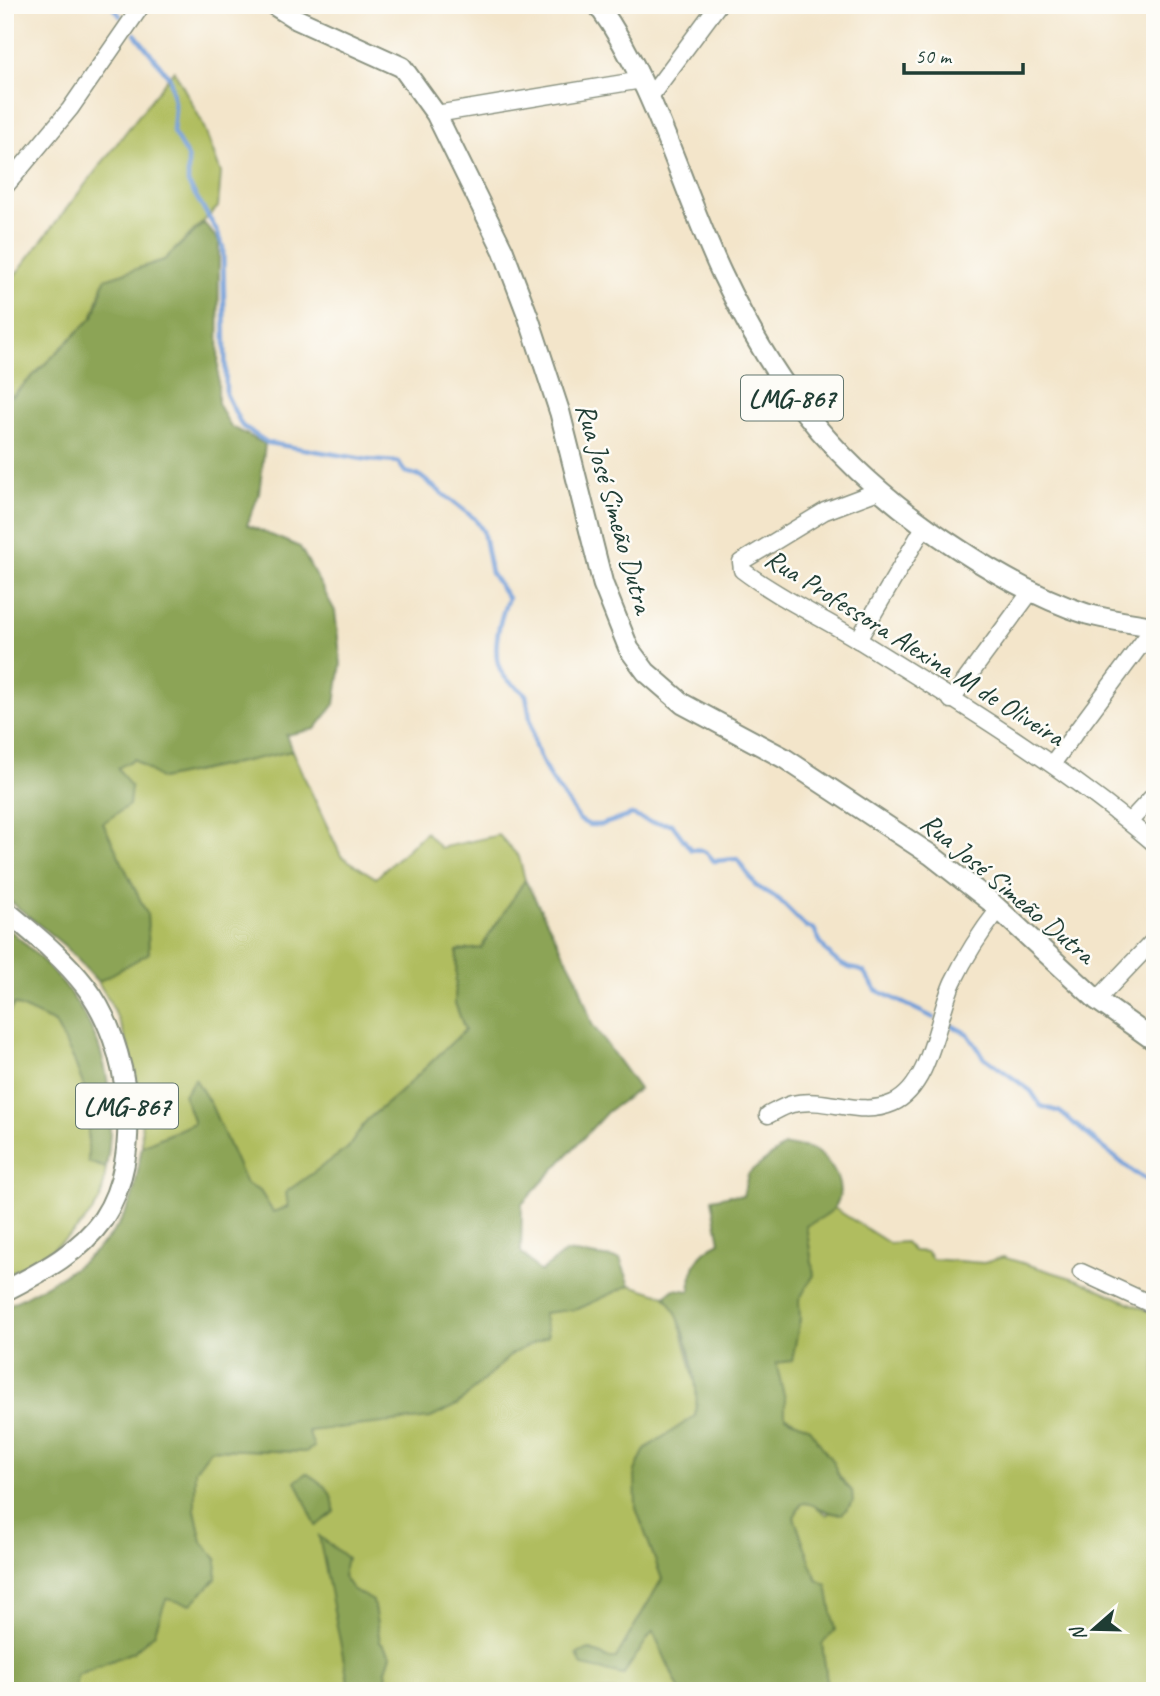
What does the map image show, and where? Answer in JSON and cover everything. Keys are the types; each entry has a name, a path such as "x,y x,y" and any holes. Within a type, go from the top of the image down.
{"main road":[{"name":"LMG-867","path":"598,5 622,38 722,274 774,370 799,408 828,442 878,491 924,527 989,569 1087,614 1154,627"},
{"name":"Rua José Simeão Dutra","path":"276,8 402,67 436,114 503,250 528,316 560,413 603,584 629,649 663,690 683,704 764,746 931,855 999,909 1097,1000 1155,1041"},
{"name":"LMG-867","path":"5,910 67,964 103,1014 122,1072 127,1104 127,1139 116,1193 103,1219 62,1259 5,1291"}],"street":[{"path":"5,187 70,109 142,5"},
{"path":"436,114 645,89 718,5"},
{"name":"Rua Professora Alexina M de Oliveira","path":"878,491 825,511 741,562 742,570 764,587 858,640 1052,764 1155,844"},
{"path":"858,640 924,527"},
{"path":"951,699 1032,590"},
{"path":"1052,764 1154,627"},
{"path":"1129,822 1155,794"},
{"path":"768,1115 790,1104 805,1102 860,1110 878,1108 906,1096 924,1068 942,1008 958,972 978,936 999,909"},
{"path":"1097,1000 1155,939"},
{"path":"1081,1272 1155,1306"}],"green space":[{"path":"174,70 202,122 221,173 218,207 164,260 105,279 92,318 11,397 5,386 5,288"},
{"path":"204,223 219,241 218,403 230,426 265,444 259,494 247,525 300,547 335,611 341,664 335,704 315,729 286,735 292,751 161,779 134,759 118,768 131,787 129,805 103,823 147,914 149,953 98,982 65,946 5,897 5,386 12,397 94,316 105,279 164,260"},
{"path":"292,751 341,856 376,878 426,832 440,848 499,835 519,857 525,880 481,948 457,951 455,1003 465,1030 367,1120 348,1148 288,1206 273,1212 260,1191 246,1185 211,1105 195,1079 184,1095 194,1123 142,1146 140,1102 132,1061 119,1021 98,982 149,953 147,914 102,822 118,768 134,759 161,779"},
{"path":"525,880 577,978 592,1024 639,1089 607,1112 522,1204 521,1252 540,1272 566,1252 620,1259 630,1285 578,1309 543,1313 548,1336 513,1353 457,1405 431,1418 308,1431 314,1447 305,1452 211,1449 195,1470 195,1510 202,1542 217,1559 216,1579 191,1604 166,1599 154,1634 133,1652 77,1675 75,1691 5,1691 5,1307 59,1278 107,1239 120,1223 132,1198 142,1146 194,1123 184,1095 195,1079 211,1105 246,1184 260,1191 273,1212 288,1207 286,1192 348,1148 367,1120 465,1030 455,1003 457,951 481,948"},
{"path":"5,926 58,977 78,1004 93,1032 104,1062 109,1094 110,1129 106,1168 88,1162 88,1098 74,1060 55,1023 14,1004 5,1020"},
{"path":"14,1004 55,1023 74,1060 88,1098 88,1162 106,1168 101,1197 81,1225 58,1245 5,1276 5,1020"},
{"path":"784,1146 805,1147 818,1153 836,1174 840,1192 831,1211 806,1226 814,1275 799,1300 800,1319 792,1361 776,1363 785,1399 785,1417 808,1427 833,1462 840,1479 852,1491 853,1502 842,1514 802,1503 794,1517 817,1580 827,1585 835,1630 822,1644 827,1682 832,1691 680,1691 653,1631 623,1675 582,1666 577,1654 589,1649 607,1658 616,1658 662,1579 636,1508 635,1471 645,1449 695,1416 696,1403 690,1353 679,1320 665,1296 674,1289 690,1291 692,1274 700,1256 720,1242 712,1199 731,1195 743,1196 748,1174"},
{"path":"834,1208 889,1243 905,1242 913,1251 927,1252 932,1259 984,1263 1003,1257 1078,1280 1155,1314 1155,1691 832,1691 827,1682 822,1644 834,1630 827,1585 817,1580 794,1517 802,1503 811,1503 827,1515 852,1491 810,1433 785,1417 785,1399 775,1363 792,1360 800,1319 798,1300 814,1275 806,1225"},
{"path":"630,1285 665,1296 676,1309 699,1397 695,1416 645,1449 636,1508 662,1579 616,1658 607,1658 589,1649 623,1675 653,1630 680,1691 388,1691 386,1670 391,1655 380,1642 373,1602 352,1589 343,1576 335,1551 320,1537 350,1691 75,1691 76,1675 133,1652 154,1634 166,1598 217,1559 202,1542 195,1510 195,1470 211,1449 305,1452 308,1431 457,1405 513,1353 548,1336 543,1313 578,1309"},
{"path":"306,1473 326,1488 334,1505 334,1512 316,1526 296,1481"},
{"path":"319,1536 347,1558 343,1576 352,1589 373,1601 380,1642 391,1655 386,1670 388,1691 350,1691"}],"waterway":[{"path":"112,5 120,16"},
{"path":"135,34 170,78 175,109 173,132 188,158 188,183 217,231 223,247 226,394 242,426 268,443 369,460 398,462 405,472 420,476 475,519 483,531 491,573 508,598 497,637 500,668 506,679 526,695 535,746 549,776 580,820 589,825 600,825 632,815 650,822 672,824 691,850 704,851 714,861 737,859 756,886 778,899 806,927 814,929 831,956 847,967 864,972 876,990 934,1018"},
{"path":"949,1024 968,1034 984,1057 1031,1091 1041,1106 1060,1112 1133,1172 1155,1184"}]}
